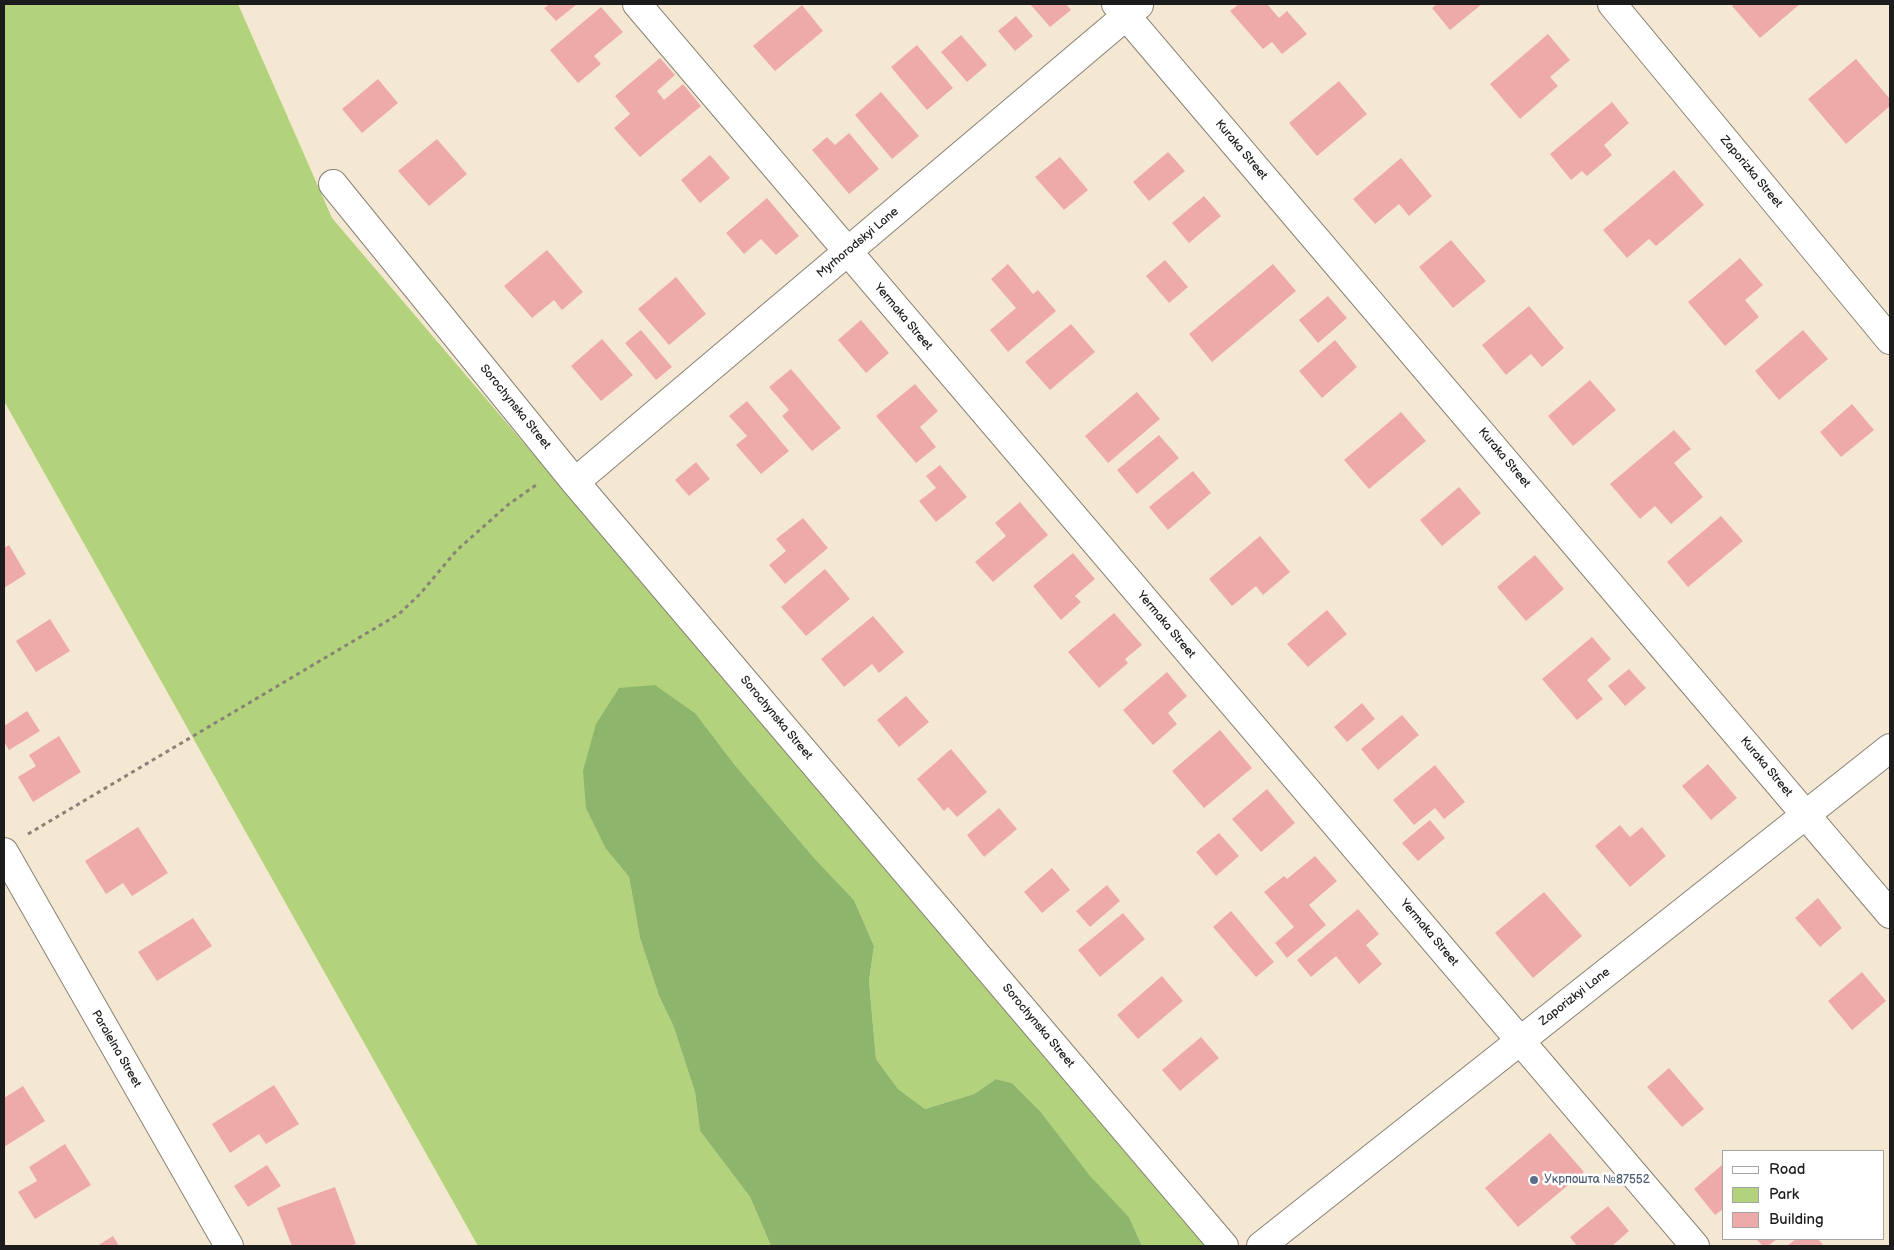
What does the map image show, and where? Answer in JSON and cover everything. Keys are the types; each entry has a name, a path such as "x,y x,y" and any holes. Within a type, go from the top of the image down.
{"street":[{"name":"Yermaka Street","path":"637,4 1695,1246"},
{"name":"Zaporizka Street","path":"1612,4 1890,340"},
{"name":"Myrhorodskyi Lane","path":"569,474 848,252 1128,8"},
{"name":"Kuraka Street","path":"1128,8 1890,914"},
{"name":"Sorochynska Street","path":"334,184 569,474 1224,1246"},
{"name":"Zaporizkyi Lane","path":"1261,1246 1890,748"},
{"name":"Paralelna Street","path":"12,845 229,1246"}],"path":[{"path":"12,845 399,614 420,594 458,550 509,504 569,474"}],"green space":[{"path":"4,4 238,4 332,218 1208,1246 1142,1246 1129,1217 1090,1177 1040,1111 1012,1083 996,1079 974,1094 925,1109 898,1089 876,1059 869,981 874,946 854,900 815,859 734,764 696,714 606,849 629,877 640,938 659,996 673,1025 695,1092 700,1131 750,1197 771,1246 478,1246 4,401"},
{"path":"655,685 696,714 734,764 815,859 854,900 874,946 869,981 876,1059 898,1089 925,1109 974,1094 996,1079 1012,1083 1040,1111 1090,1176 1129,1217 1142,1246 771,1246 750,1197 700,1131 695,1092 673,1025 659,996 640,938 629,877 606,849 586,808 583,771 596,724 619,688"}],"building":[{"path":"550,4 577,4 556,21 544,8"},
{"path":"1030,4 1066,4 1071,10 1050,27"},
{"path":"1239,4 1267,4 1279,18 1287,11 1307,34 1282,54 1272,42 1263,49 1230,11"},
{"path":"1437,4 1482,4 1450,30 1432,8"},
{"path":"1734,4 1800,4 1760,38 1732,6"},
{"path":"802,5 823,31 775,71 753,46"},
{"path":"601,7 623,32 594,56 601,64 578,83 550,50"},
{"path":"1016,16 1033,36 1015,51 998,31"},
{"path":"1548,34 1570,60 1550,77 1558,86 1520,119 1490,84"},
{"path":"961,35 987,65 967,82 941,52"},
{"path":"917,45 953,88 927,110 891,67"},
{"path":"660,58 675,75 657,91 664,100 683,84 701,106 640,157 614,128 630,114 615,96"},
{"path":"1856,59 1890,99 1890,106 1846,144 1808,99"},
{"path":"378,79 398,103 362,133 342,109"},
{"path":"1339,81 1367,114 1317,156 1289,123"},
{"path":"881,92 919,136 892,159 855,115"},
{"path":"1612,102 1629,123 1604,145 1612,155 1587,176 1582,171 1571,180 1550,154"},
{"path":"849,133 879,169 849,194 812,150 827,137 835,145"},
{"path":"437,139 467,174 429,206 398,171"},
{"path":"1168,152 1185,171 1149,201 1133,182"},
{"path":"710,155 730,178 700,203 681,180"},
{"path":"1060,157 1088,190 1064,210 1035,177"},
{"path":"1401,158 1432,196 1409,216 1399,204 1375,224 1353,199"},
{"path":"1674,170 1704,205 1656,246 1649,239 1627,258 1603,230"},
{"path":"1204,196 1221,216 1189,243 1172,223"},
{"path":"767,198 799,236 776,255 761,239 744,254 726,233"},
{"path":"1451,240 1486,281 1453,308 1419,267"},
{"path":"547,250 583,292 562,310 554,300 532,318 504,286"},
{"path":"1740,258 1763,285 1745,300 1759,317 1725,346 1688,302"},
{"path":"1165,260 1188,287 1169,303 1146,276"},
{"path":"1008,264 1033,294 1038,290 1056,311 1008,352 990,330 1016,308 991,279"},
{"path":"1273,264 1296,291 1212,362 1189,334"},
{"path":"676,277 706,314 669,345 638,309"},
{"path":"1328,296 1347,318 1318,343 1299,320"},
{"path":"1529,306 1564,348 1542,367 1531,354 1506,375 1482,345"},
{"path":"861,320 889,353 866,373 838,340"},
{"path":"1071,324 1095,352 1050,390 1025,362"},
{"path":"641,330 672,367 656,380 625,343"},
{"path":"1803,330 1828,359 1779,400 1755,371"},
{"path":"602,339 633,375 601,401 571,366"},
{"path":"1335,340 1357,367 1322,398 1299,371"},
{"path":"791,369 841,428 812,451 782,416 789,410 769,387"},
{"path":"1590,380 1616,410 1573,446 1548,416"},
{"path":"915,384 938,411 920,427 936,447 916,463 876,416"},
{"path":"1137,392 1160,419 1108,463 1085,436"},
{"path":"747,401 789,451 761,474 736,445 747,436 729,416"},
{"path":"1852,404 1874,430 1841,457 1820,432"},
{"path":"1401,412 1426,441 1369,489 1344,460"},
{"path":"1674,430 1691,449 1674,463 1703,497 1671,524 1655,506 1640,519 1610,484"},
{"path":"1159,435 1179,458 1137,494 1117,470"},
{"path":"696,462 710,479 689,496 675,480"},
{"path":"940,465 967,497 936,522 919,501 936,488 926,476"},
{"path":"1193,471 1211,493 1168,530 1149,507"},
{"path":"1459,487 1481,513 1442,546 1420,520"},
{"path":"1020,502 1048,535 993,582 975,562 1006,536 995,523"},
{"path":"1721,516 1743,541 1688,587 1667,562"},
{"path":"803,518 828,548 785,584 769,565 786,551 776,539"},
{"path":"1260,536 1290,572 1263,595 1256,586 1232,606 1209,579"},
{"path":"9,545 26,574 4,588 4,548"},
{"path":"1073,553 1095,579 1075,596 1081,602 1061,620 1033,586"},
{"path":"1535,555 1564,589 1526,621 1497,587"},
{"path":"825,569 850,599 806,636 781,607"},
{"path":"1327,610 1347,634 1308,667 1287,644"},
{"path":"1114,613 1142,645 1125,659 1128,663 1099,688 1068,652"},
{"path":"873,616 904,652 879,673 872,664 844,687 821,659"},
{"path":"50,619 70,651 36,672 16,641"},
{"path":"1592,637 1611,659 1587,680 1603,699 1577,720 1542,679"},
{"path":"1629,669 1646,688 1625,706 1608,686"},
{"path":"1167,672 1187,696 1168,713 1177,724 1153,745 1123,710"},
{"path":"906,696 929,722 899,747 877,720"},
{"path":"1362,703 1375,719 1347,742 1334,727"},
{"path":"27,711 40,731 9,750 4,742 4,726"},
{"path":"1402,715 1419,735 1378,770 1361,749"},
{"path":"1220,730 1252,768 1204,808 1172,771"},
{"path":"59,736 81,772 33,802 18,777 36,766 29,755"},
{"path":"951,749 987,792 957,817 948,807 944,811 917,779"},
{"path":"1708,764 1737,798 1711,820 1682,786"},
{"path":"1435,765 1465,802 1444,819 1435,808 1414,825 1393,800"},
{"path":"1267,789 1295,823 1261,852 1232,819"},
{"path":"999,808 1017,829 984,857 967,835"},
{"path":"1430,820 1445,838 1418,861 1402,843"},
{"path":"1620,825 1630,837 1642,827 1666,856 1630,887 1595,846"},
{"path":"138,827 168,873 132,896 123,883 106,894 85,861"},
{"path":"1219,833 1239,856 1216,876 1196,852"},
{"path":"1315,856 1337,881 1309,905 1326,925 1287,958 1275,943 1294,927 1264,892 1284,876 1287,879"},
{"path":"1052,868 1070,890 1042,913 1024,892"},
{"path":"1107,885 1120,901 1090,927 1076,911"},
{"path":"1544,892 1582,936 1533,978 1495,933"},
{"path":"1818,898 1842,928 1820,947 1795,918"},
{"path":"1358,909 1379,934 1366,945 1382,964 1359,984 1336,956 1311,977 1297,960"},
{"path":"1231,911 1274,962 1256,977 1213,927"},
{"path":"1123,913 1145,939 1100,977 1078,950"},
{"path":"193,918 212,946 157,981 138,952"},
{"path":"1862,972 1886,1001 1852,1030 1828,1001"},
{"path":"1162,976 1183,1001 1138,1039 1117,1015"},
{"path":"1201,1037 1219,1058 1180,1091 1162,1070"},
{"path":"1669,1068 1704,1109 1682,1127 1647,1087"},
{"path":"274,1085 299,1124 266,1144 259,1134 230,1153 212,1124"},
{"path":"23,1086 45,1121 4,1147 4,1098"},
{"path":"1550,1133 1584,1172 1518,1227 1485,1188"},
{"path":"65,1144 91,1185 35,1219 18,1192 37,1181 29,1167"},
{"path":"267,1165 281,1186 248,1207 234,1186"},
{"path":"1722,1165 1722,1210 1715,1215 1694,1189"},
{"path":"335,1187 356,1244 349,1246 292,1246 277,1208"},
{"path":"1608,1206 1629,1231 1612,1246 1577,1246 1570,1237"},
{"path":"113,1236 119,1246 97,1246"},
{"path":"1757,1240 1776,1240 1768,1246 1763,1246"},
{"path":"1795,1240 1819,1240 1824,1246 1787,1246"}],"place":[{"name":"Укрпошта №87552","path":"1534,1180"}]}
